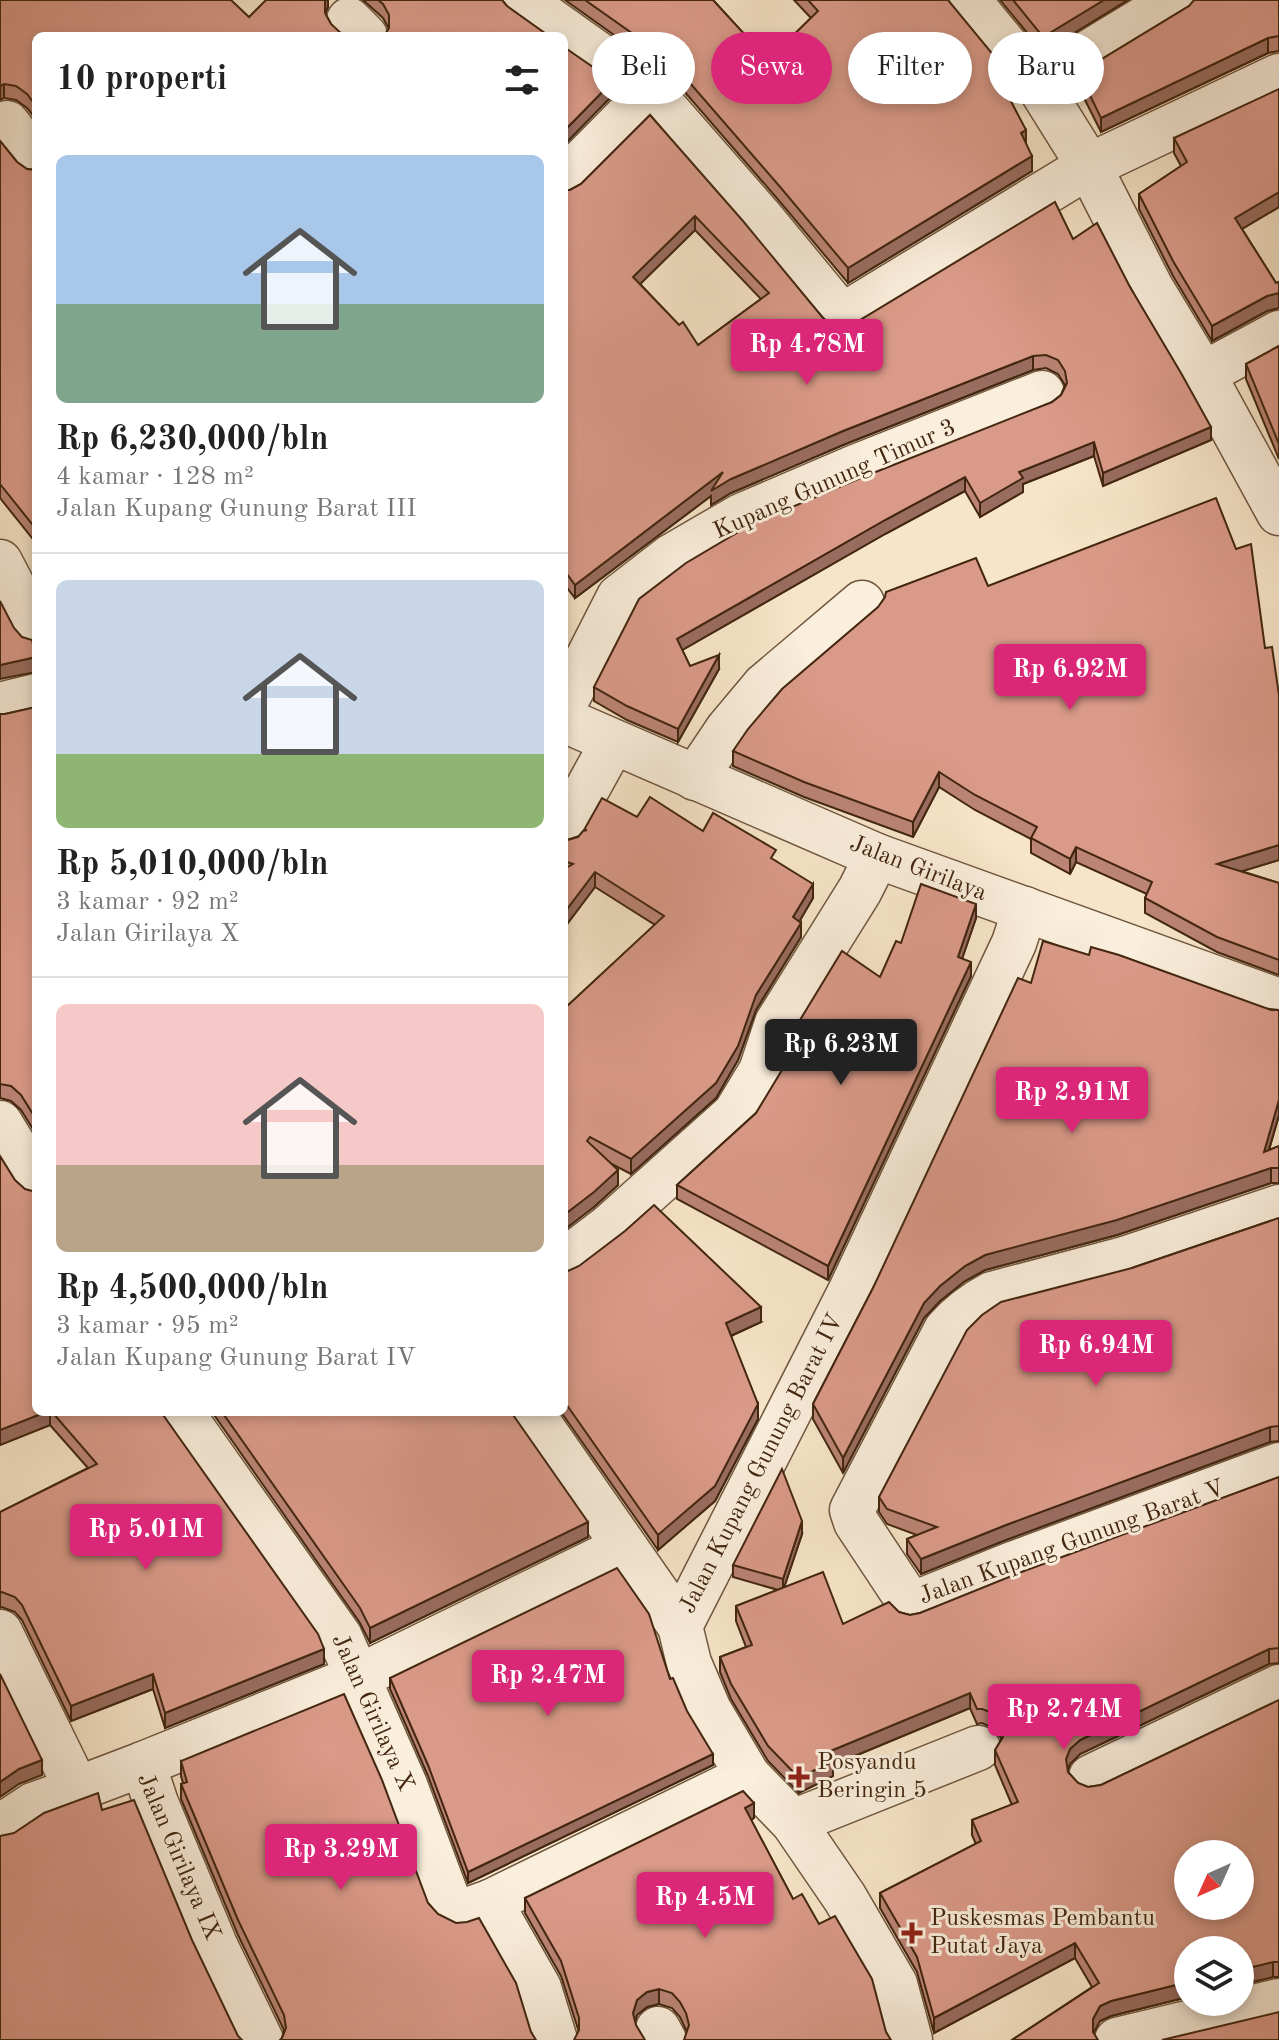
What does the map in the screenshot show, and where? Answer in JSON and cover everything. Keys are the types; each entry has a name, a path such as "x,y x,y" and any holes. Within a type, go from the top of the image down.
{"street":[{"path":"522,0 567,32"},
{"path":"968,0 994,32"},
{"path":"1104,43 1175,0"},
{"path":"568,33 592,50"},
{"path":"661,104 842,316 1089,166 1279,76"},
{"path":"568,176 639,104"},
{"path":"1050,104 1089,166 1151,288 1203,374 1279,513"},
{"path":"7,123 32,155"},
{"path":"1203,374 1279,333"},
{"name":"Kupang Gunung Timur 3","path":"568,697 619,597 672,556 741,516 1042,393"},
{"path":"0,562 31,610"},
{"path":"695,778 728,729 764,686 862,603"},
{"path":"0,705 32,697"},
{"name":"Jalan Girilaya","path":"568,722 877,856 1279,1001"},
{"path":"568,824 613,742"},
{"path":"568,1258 610,1226 735,1114 761,1071 777,1023 860,890 877,856"},
{"name":"Jalan Kupang Gunung Barat IV","path":"910,2040 895,1984 845,1898 793,1822 748,1776 709,1710 689,1663 680,1626 850,1292 1014,943 1025,909"},
{"path":"0,1123 32,1175"},
{"name":"Jalan Kupang Gunung Barat V","path":"1279,1207 1124,1259 992,1294 974,1303 946,1330 852,1510 856,1522 911,1605 1279,1465"},
{"name":"Jalan Girilaya X","path":"184,1416 340,1637 405,1785 451,1908 459,1913 490,1902"},
{"path":"534,1416 680,1626"},
{"path":"143,1764 358,1677 608,1555"},
{"path":"0,1632 67,1769 72,1791"},
{"path":"1091,1777 1278,1689"},
{"path":"793,1822 978,1748"},
{"name":"Jalan Girilaya IX","path":"0,1827 33,1805 143,1764 215,1945 261,2040"},
{"path":"555,2040 539,1988 490,1902 748,1776"},
{"path":"1117,2040 1279,2001"}],"building":[{"path":"0,0 231,0 249,17 266,0 325,0 325,13 340,32 32,32 32,101 16,86 0,86"},
{"path":"378,0 502,0 543,32 386,32 389,15"},
{"path":"585,0 713,0 742,32 711,32 711,104 832,104 832,32 797,32 818,11 808,0 948,0 988,48 988,104 1012,104 1026,130 1021,133 1032,156 848,268 695,89 695,32 630,32"},
{"path":"1013,0 1104,0 1051,32 1039,32"},
{"path":"1194,0 1279,0 1279,36 1268,38 1101,118 1094,104 1104,104 1104,58"},
{"path":"568,50 592,66 592,102 568,127"},
{"path":"1279,89 1279,192 1235,218 1276,283 1279,282 1279,293 1267,296 1212,326 1173,261 1139,194 1187,162 1174,138"},
{"path":"650,115 823,318 832,325 843,327 855,323 1055,202 1073,239 1097,223 1130,287 1211,427 1103,473 1094,442 1019,472 1023,478 980,503 965,477 885,520 677,639 690,666 719,655 678,729 594,687 639,599 686,563 752,524 1052,402 1061,395 1067,383 1065,371 1058,360 1046,355 1033,356 843,431 731,479 711,491 723,472 575,585 568,575 570,190 581,184","holes":["695,216 769,293 698,345 683,322 679,325 633,277"]},
{"path":"0,141 17,162 32,170 32,524 0,484"},
{"path":"1279,346 1279,444 1246,364"},
{"path":"1216,498 1236,549 1251,544 1265,648 1272,647 1279,695 1279,845 1217,864 1279,883 1279,960 1217,937 1145,898 1152,882 1076,847 1070,859 1031,838 1037,827 975,795 939,772 913,822 804,782 733,751 782,689 878,607 886,592 976,558 988,586"},
{"path":"0,601 14,628 22,637 32,640 32,658 0,665"},
{"path":"32,708 32,1113 11,1086 0,1084 0,714"},
{"path":"650,797 703,831 713,813 776,850 771,858 813,884 793,917 801,923 756,995 738,1046 716,1083 631,1159 590,1137 587,1141 618,1170 568,1212 568,1005 664,916 595,872 568,908 568,867 573,864 568,862 568,840 587,830 584,830 602,798 637,817"},
{"path":"921,884 976,904 958,957 971,962 828,1266 677,1185 756,1113 785,1065 800,1020 842,951 880,977 896,941 901,943"},
{"path":"1043,941 1089,955 1091,947 1119,955 1271,1010 1279,1010 1279,1100 1264,1152 1279,1146 1279,1168 1271,1168 1117,1220 985,1255 965,1266 924,1303 843,1458 813,1404 873,1288 1018,978 1031,983"},
{"path":"0,1156 15,1180 32,1191 32,1416 36,1416 0,1430"},
{"path":"654,1205 761,1307 726,1323 758,1404 715,1486 658,1535 568,1407 568,1271 625,1231"},
{"path":"1279,1218 1279,1426 921,1559 907,1539 937,1527 887,1509 879,1497 967,1330 982,1315 1001,1302 1132,1268"},
{"path":"55,1416 164,1416 318,1634 324,1649 165,1713 153,1674 71,1706 22,1605 15,1597 0,1593 0,1512 97,1464"},
{"path":"225,1416 514,1416 588,1522 370,1628 360,1608"},
{"path":"782,1469 802,1521 783,1579 733,1565"},
{"path":"1279,1477 1279,1648 1269,1649 1080,1740 1070,1749 1066,1759 1068,1772 1078,1783 1088,1787 1101,1785 1279,1700 1279,1962 1254,1967 1254,1936 1174,1936 1174,1985 1100,2006 1093,2019 1093,2032 1098,2040 1012,2040 1099,1983 1075,1943 934,2018 917,1957 880,1893 981,1841 972,1820 1018,1802 995,1750 1003,1737 1001,1723 993,1713 977,1709 970,1693 828,1752 833,1761 799,1778 768,1746 731,1684 720,1657 752,1645 736,1606 823,1572 843,1624 889,1602 899,1612 910,1615 1024,1571"},
{"path":"617,1568 649,1614 670,1679 673,1678 687,1711 713,1754 468,1872 428,1765 390,1678"},
{"path":"0,1674 42,1760 19,1769 0,1782"},
{"path":"344,1694 382,1780 428,1903 438,1914 456,1923 479,1918 516,1983 536,2040 280,2040 286,2028 284,2015 238,1920 181,1784 187,1782 181,1761"},
{"path":"743,1791 754,1803 745,1808 793,1899 802,1894 819,1924 835,1916 872,1979 891,2040 684,2040 689,2025 686,2013 672,1993 659,1989 647,1992 637,2000 633,2013 645,2040 574,2040 579,2030 579,2018 561,1961 525,1898"},
{"path":"98,1793 102,1810 134,1800 192,1940 242,2040 0,2040 0,1836 14,1833 44,1813"},
{"path":"1279,2012 1279,2040 1162,2040"}],"place":[{"name":"Posyandu Beringin 5","path":"799,1777"},
{"name":"Puskesmas Pembantu Putat Jaya","path":"912,1933"}]}
